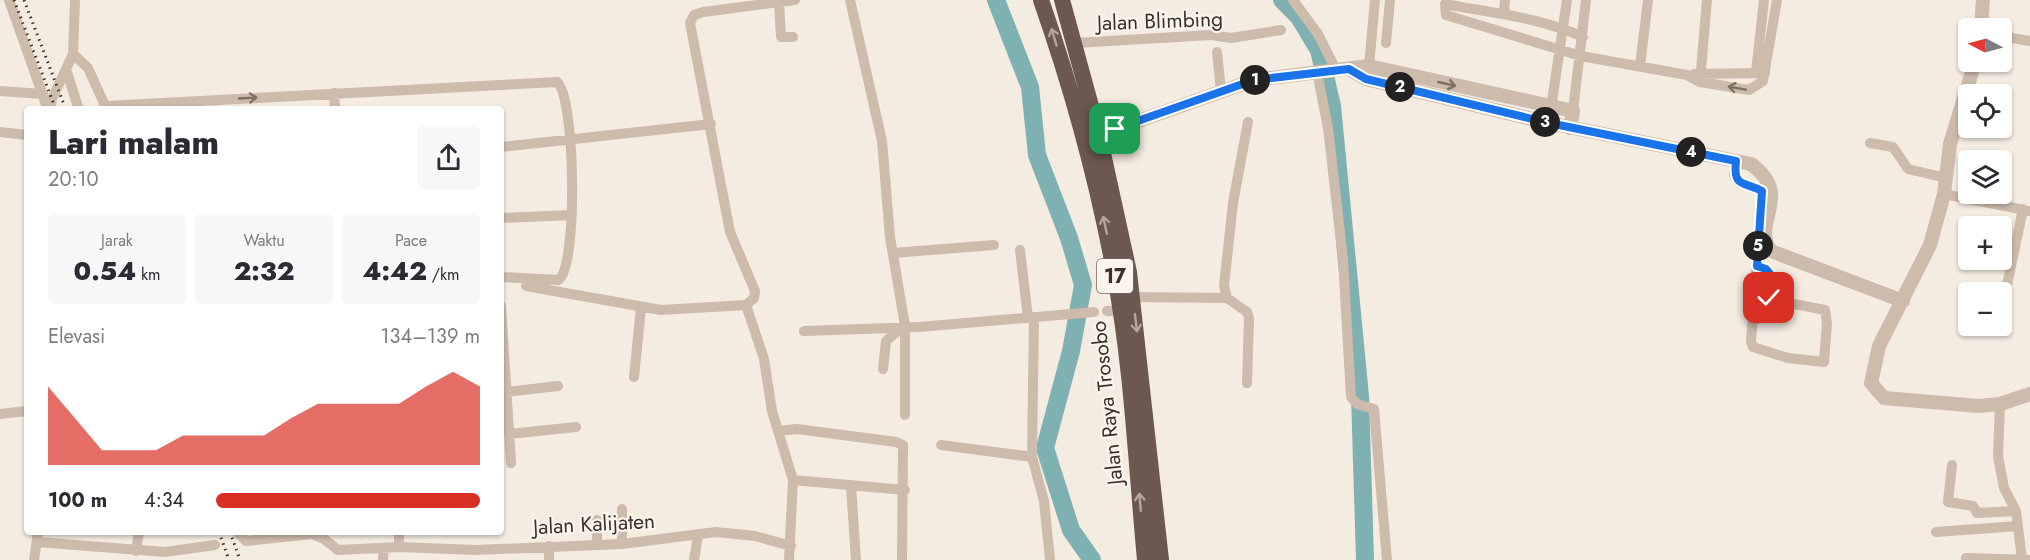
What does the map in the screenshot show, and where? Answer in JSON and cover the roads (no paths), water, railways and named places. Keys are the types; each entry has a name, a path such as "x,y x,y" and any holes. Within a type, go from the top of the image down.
{"highway":[{"name":"Jalan Raya Trosobo","path":"1041,0 1086,145 1112,258 1113,311 1145,560"},
{"name":"Jalan Raya Trosobo","path":"1062,0 1099,135 1121,230 1132,297 1161,560"}],"street":[{"path":"9,0 48,106"},
{"path":"50,106 73,54 75,0"},
{"path":"504,283 531,286 641,308 668,310 746,305 754,298 755,291 730,232 711,124 690,29 691,19 703,12 795,0"},
{"path":"850,0 882,141 884,183 904,326 905,415"},
{"path":"1293,0 1318,33 1330,71 1328,128 1343,259 1352,397 1374,409 1387,560"},
{"path":"1369,66 1375,0"},
{"path":"1386,43 1390,0"},
{"path":"1504,13 1505,0"},
{"path":"1549,123 1567,0"},
{"path":"1570,128 1581,56 1586,0"},
{"path":"1640,66 1648,0"},
{"path":"1700,77 1707,0"},
{"path":"1583,37 1564,28 1504,13 1445,2 1446,15 1561,48 1581,56 1700,77 1749,90 1762,83 1764,0"},
{"path":"1761,73 1777,0"},
{"path":"1982,18 1983,0"},
{"path":"779,3 781,37 793,37"},
{"name":"Jalan Blimbing","path":"1075,43 1211,35 1231,38 1281,30"},
{"path":"2012,38 2030,41"},
{"path":"1217,52 1221,91"},
{"path":"73,54 88,68 106,106"},
{"path":"1099,135 1254,80 1369,66 1551,108 1573,111"},
{"path":"66,69 78,106"},
{"path":"1330,71 1366,79 1395,91 1751,164 1769,181 1772,200 1766,239 1771,251 1903,301"},
{"path":"1972,72 1950,144 1944,194 1930,245 1879,346 1871,383 1878,394 1884,398 1902,401 1979,406 2000,404 2030,394"},
{"path":"1700,77 1761,73"},
{"path":"137,106 557,82 563,89 571,141 572,215 564,277 535,281 504,277"},
{"path":"0,91 43,94"},
{"path":"334,93 335,106"},
{"path":"1227,298 1224,286 1233,203 1248,122"},
{"path":"504,147 711,124"},
{"path":"0,132 24,135"},
{"path":"1870,143 1893,147 1908,169 1946,178"},
{"path":"1736,161 1734,175 1739,183 1762,191 1751,342 1757,351 1788,358 1824,362 1827,323 1825,310 1769,298"},
{"path":"1944,194 2026,210 2008,282"},
{"path":"504,218 572,215"},
{"path":"893,253 994,245"},
{"path":"1020,250 1031,318 1032,452 1044,501 1050,560"},
{"path":"1753,321 1764,315 1769,298 1771,275 1766,269 1757,266"},
{"path":"1132,297 1227,298 1247,312 1249,318 1247,383"},
{"path":"746,305 764,359 772,411 793,480 789,560"},
{"path":"634,377 641,308"},
{"path":"804,331 1031,318 1092,312"},
{"path":"883,369 886,341 904,326"},
{"path":"504,358 511,464"},
{"path":"506,392 558,386"},
{"path":"2000,404 1998,456 2004,488 2016,511 2022,560"},
{"path":"0,414 24,411"},
{"path":"509,434 576,426"},
{"path":"778,427 899,442 905,449 902,560"},
{"path":"940,445 966,450 1032,452"},
{"path":"1952,465 1948,502 1973,506 1979,513 2016,511"},
{"path":"793,480 905,490"},
{"path":"851,486 856,560"},
{"path":"622,509 622,544"},
{"path":"597,520 597,544"},
{"path":"1936,532 2018,526"},
{"name":"Jalan Kalijaten","path":"314,535 330,537 338,550 399,547 476,550 622,544 716,532 754,536 791,546"},
{"path":"139,535 146,553"},
{"name":"Jalan Kalijaten","path":"240,535 246,541 297,535"},
{"path":"399,535 399,547"},
{"path":"694,560 698,536"},
{"path":"36,546 197,555 215,545"},
{"path":"549,546 549,560"},
{"path":"383,560 384,548"},
{"path":"512,548 512,560"},
{"path":"1966,558 2030,560"}],"waterway":[{"path":"996,0 1030,87 1037,155 1069,238 1083,285 1071,351 1045,448 1071,530 1092,560"},
{"path":"1282,0 1299,17 1319,50 1332,106 1360,396 1365,560"}],"railway":[{"path":"14,0 54,106"},
{"path":"24,0 64,106"},
{"path":"220,535 229,560"},
{"path":"231,535 240,560"}]}
